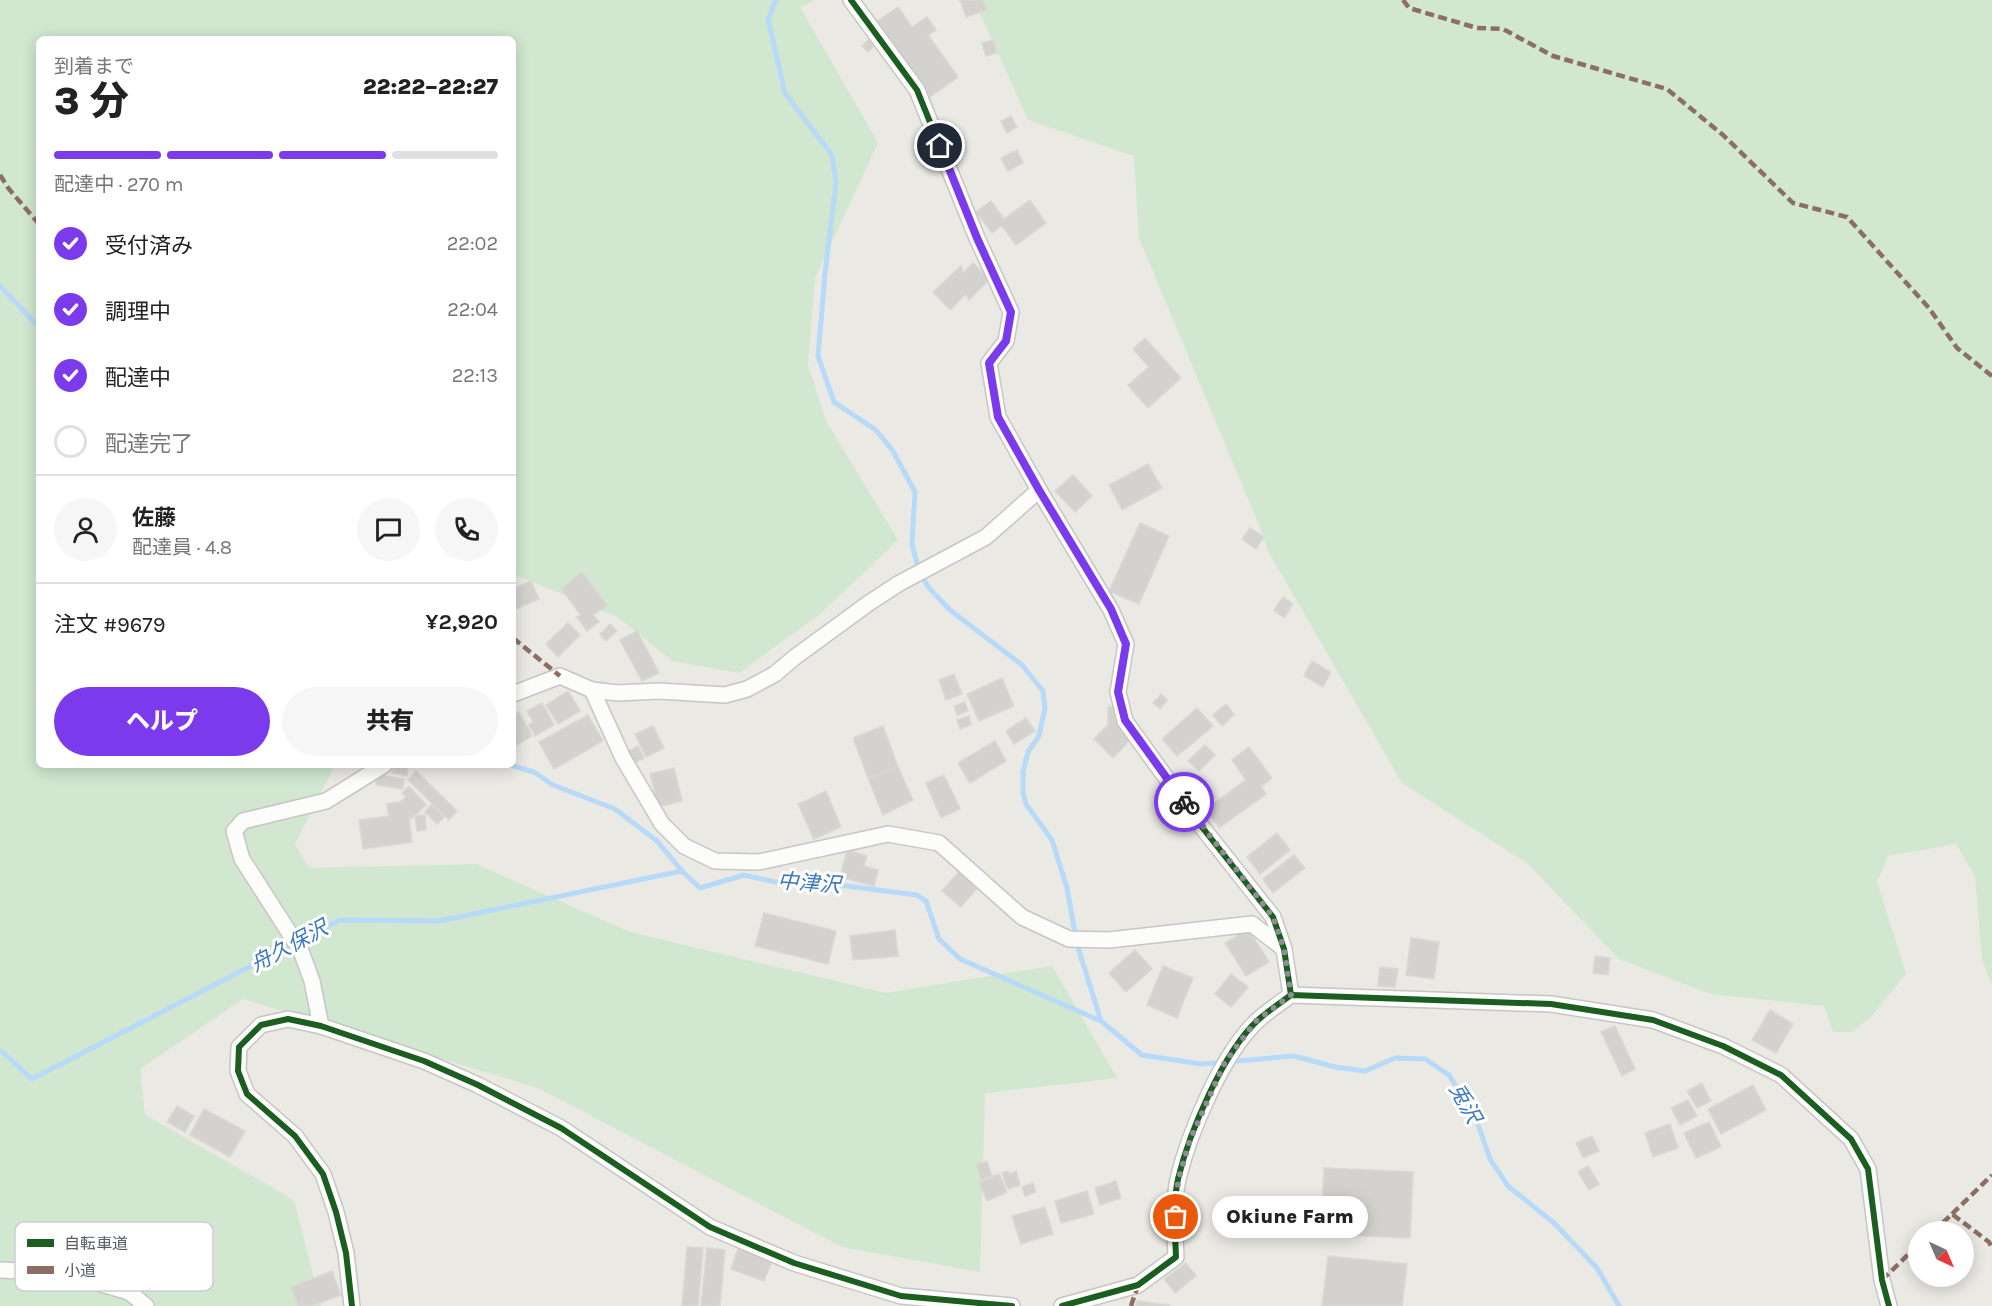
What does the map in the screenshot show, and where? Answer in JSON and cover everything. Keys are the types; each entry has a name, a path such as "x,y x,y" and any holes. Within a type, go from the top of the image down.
{"street":[{"path":"850,0 917,90 977,238 1011,312 1006,341 989,363 998,417 1111,609 1126,644 1118,692 1125,720 1198,822 1273,917 1284,949 1291,995"},
{"path":"516,693 560,676 592,690 618,693 659,691 725,695 747,689 775,674 898,584 986,537 1039,490"},
{"path":"592,690 622,758 662,824 684,846 715,861 759,862 888,834 939,843 1022,917 1069,939 1109,940 1252,924 1284,949"},
{"path":"321,1026 312,981 301,951 242,859 234,831 243,821 326,801 379,768"},
{"path":"1062,1306 1138,1285 1176,1257 1178,1181 1190,1140 1208,1097 1225,1062 1256,1021 1291,995 1551,1004 1653,1020 1723,1046 1781,1075 1851,1138 1868,1169 1882,1280 1888,1306"},
{"path":"352,1306 346,1253 336,1212 323,1174 295,1136 248,1094 238,1071 239,1047 261,1025 288,1019 321,1026 424,1061 478,1085 561,1128 710,1227 794,1263 901,1296 1012,1306"},
{"path":"0,1270 15,1271"},
{"path":"126,1291 146,1306"}],"green space":[{"path":"0,0 815,0 800,7 878,143 815,278 808,365 826,421 898,540 819,615 739,673 672,661 618,617 516,575 516,36 36,36 36,768 333,768 295,844 309,868 476,864 630,932 886,993 1052,966 1117,1078 985,1093 980,1272 842,1247 538,1088 243,999 140,1069 145,1115 294,1200 321,1306 0,1306"},
{"path":"974,0 1992,0 1992,986 1982,959 1975,876 1956,844 1888,856 1877,882 1906,974 1870,1018 1852,1032 1833,1032 1824,1006 1710,994 1619,959 1527,863 1402,783 1267,549 1139,238 1134,156 1028,120"}],"building":[{"path":"960,0 983,0 987,10 966,17"},
{"path":"898,7 912,27 927,17 936,30 928,35 958,77 927,99 873,24"},
{"path":"870,38 876,44 868,52 862,46"},
{"path":"993,40 997,53 986,56 982,43"},
{"path":"1011,116 1017,127 1007,133 1001,121"},
{"path":"1017,150 1023,163 1008,171 1001,158"},
{"path":"1030,200 1046,223 1016,245 1002,226 992,233 976,212 991,201 1004,219"},
{"path":"973,263 990,279 969,300 966,294 950,310 933,292 961,266 963,273"},
{"path":"1145,338 1181,378 1148,408 1128,385 1149,367 1133,349"},
{"path":"1148,464 1162,488 1122,510 1109,485"},
{"path":"1073,475 1092,496 1075,512 1055,491"},
{"path":"1140,523 1169,536 1139,604 1109,591"},
{"path":"1250,528 1264,537 1256,549 1242,539"},
{"path":"582,572 607,605 593,615 599,622 587,631 577,617 581,615 561,589"},
{"path":"531,581 539,599 516,609 516,588"},
{"path":"1283,597 1293,604 1284,618 1274,610"},
{"path":"568,623 580,635 558,657 546,644"},
{"path":"610,624 617,631 606,641 600,634"},
{"path":"637,631 659,673 642,681 620,640"},
{"path":"1312,661 1331,672 1323,687 1304,676"},
{"path":"954,674 962,694 946,700 939,680"},
{"path":"1002,678 1014,706 979,721 967,694"},
{"path":"568,691 580,711 558,724 546,705"},
{"path":"1161,694 1167,700 1160,709 1153,703"},
{"path":"965,702 968,711 957,715 954,706"},
{"path":"542,703 554,725 535,736 529,725 533,722 527,711"},
{"path":"1226,704 1234,715 1222,726 1213,715"},
{"path":"1108,707 1121,707 1130,740 1113,758 1094,739 1108,725"},
{"path":"1197,708 1213,726 1177,756 1162,739"},
{"path":"519,712 532,736 516,746 516,714"},
{"path":"588,715 603,741 554,769 539,742"},
{"path":"969,716 971,725 960,729 957,720"},
{"path":"1026,718 1035,731 1014,744 1006,731"},
{"path":"653,726 664,748 646,757 635,734"},
{"path":"883,726 898,767 868,778 853,738"},
{"path":"995,741 1006,761 970,783 958,763"},
{"path":"1205,745 1215,755 1199,771 1188,761"},
{"path":"638,746 644,758 631,765 625,753"},
{"path":"1249,747 1272,778 1261,787 1266,794 1219,828 1206,809 1246,780 1232,760"},
{"path":"898,767 913,800 883,815 868,778"},
{"path":"393,768 408,768 407,776 392,773"},
{"path":"674,768 682,801 658,807 650,774"},
{"path":"416,771 457,811 449,820 408,780"},
{"path":"377,775 404,779 403,789 376,785"},
{"path":"944,775 960,809 941,818 926,783"},
{"path":"409,786 426,805 411,819 409,816 412,842 363,849 359,820 389,816 387,804 400,802 406,797 402,793"},
{"path":"826,791 841,827 814,839 798,804"},
{"path":"432,804 444,817 437,824 425,812"},
{"path":"425,815 426,830 417,831 415,816"},
{"path":"1277,833 1290,850 1260,874 1247,857"},
{"path":"847,850 867,856 864,866 878,870 874,886 840,877"},
{"path":"1294,855 1305,868 1273,893 1263,879"},
{"path":"959,872 977,888 961,907 942,891"},
{"path":"764,913 836,931 828,964 755,946"},
{"path":"1248,929 1269,962 1246,976 1225,943"},
{"path":"895,930 898,956 853,960 850,936"},
{"path":"1411,938 1439,942 1434,979 1406,975"},
{"path":"1135,950 1152,969 1126,992 1109,973"},
{"path":"1595,956 1610,958 1608,975 1593,973"},
{"path":"1163,966 1193,978 1177,1018 1147,1005"},
{"path":"1380,967 1398,969 1395,987 1378,986"},
{"path":"1231,974 1248,987 1231,1007 1215,994"},
{"path":"1770,1010 1793,1024 1776,1053 1752,1040"},
{"path":"1615,1026 1635,1069 1622,1076 1601,1032"},
{"path":"1702,1083 1711,1101 1697,1108 1687,1091"},
{"path":"1753,1085 1766,1110 1721,1134 1708,1109"},
{"path":"1688,1100 1697,1116 1680,1125 1671,1108"},
{"path":"177,1106 194,1116 185,1132 167,1122"},
{"path":"204,1109 245,1131 230,1157 190,1135"},
{"path":"1709,1122 1721,1147 1696,1158 1684,1133"},
{"path":"1670,1124 1678,1148 1653,1157 1645,1133"},
{"path":"1592,1136 1599,1151 1583,1158 1576,1143"},
{"path":"987,1161 992,1176 981,1180 976,1165"},
{"path":"1588,1166 1599,1184 1589,1190 1578,1172"},
{"path":"1324,1168 1413,1172 1410,1238 1321,1234"},
{"path":"1008,1171 1009,1174 1016,1171 1020,1185 1008,1189 1002,1173"},
{"path":"999,1174 1007,1192 987,1201 979,1183"},
{"path":"1116,1181 1121,1198 1100,1205 1095,1188"},
{"path":"1033,1183 1036,1192 1025,1196 1022,1187"},
{"path":"1087,1191 1094,1214 1061,1223 1055,1201"},
{"path":"1045,1207 1053,1234 1021,1244 1012,1216"},
{"path":"687,1247 703,1248 698,1306 682,1306"},
{"path":"707,1248 725,1250 720,1306 701,1306"},
{"path":"738,1249 772,1261 764,1281 731,1269"},
{"path":"1328,1256 1407,1264 1402,1306 1322,1306"},
{"path":"1186,1263 1196,1276 1175,1293 1164,1279"},
{"path":"332,1271 341,1295 312,1306 298,1306 291,1287"},
{"path":"1137,1301 1169,1305 1169,1306 1136,1306"}],"waterway":[{"path":"776,0 768,19 785,93 832,155 836,183 818,356 834,402 876,430 893,451 915,492 912,544 919,571 929,588 950,610 1022,665 1043,691 1045,708 1039,736 1028,752 1023,772 1023,793 1026,804 1052,840 1067,888 1077,944 1101,1021"},
{"path":"0,286 36,324"},
{"name":"中津沢","path":"516,767 534,772 553,785 615,809 657,841 682,871 700,888 744,875 784,884 823,883 917,895 926,901 939,939 960,959 1101,1021 1142,1055 1201,1064 1294,1056 1335,1067 1365,1071 1395,1058 1425,1059 1449,1075 1475,1116 1490,1159 1508,1186 1554,1223 1597,1268 1619,1306"},
{"name":"舟久保沢","path":"0,1050 32,1079 340,920 439,921 682,871"}],"marked path":[{"path":"1403,0 1409,8 1477,28 1503,29 1553,56 1667,89 1723,135 1793,203 1847,217 1929,308 1957,348 1992,376"},
{"path":"0,175 36,220"},
{"path":"516,640 560,676"},
{"path":"1952,1214 1992,1175"},
{"path":"1945,1221 1952,1214 1961,1221"},
{"path":"1974,1231 1989,1242 1992,1248"},
{"path":"1882,1280 1908,1255"},
{"path":"1131,1306 1138,1285"}],"cycle path":[{"path":"851,0 917,90 977,238 1011,312 1006,341 989,363 998,417 1111,610 1126,644 1118,692 1125,721 1198,822 1273,917 1284,949 1291,995"},
{"path":"1062,1306 1138,1285 1176,1257 1176,1188 1190,1139 1209,1094 1220,1072 1245,1034 1262,1017 1291,995 1551,1004 1653,1020 1723,1046 1781,1075 1851,1139 1868,1169 1882,1280 1889,1306"},
{"path":"352,1306 346,1253 336,1212 323,1174 295,1136 247,1094 238,1071 239,1047 261,1025 288,1019 321,1026 424,1061 478,1085 561,1128 710,1227 794,1263 901,1296 1012,1306"}],"way so far":[{"path":"1176,1217 1178,1181 1190,1140 1225,1062 1256,1021 1291,995 1284,949 1273,917 1184,802"}],"place":[{"name":"Okiune Farm","path":"1176,1217"}],"route":[{"path":"940,146 977,238 1011,312 1006,341 989,363 998,417 1111,609 1126,644 1118,692 1125,720 1184,802"}],"water label":[{"name":"兎沢","path":"1465,1103"}]}
